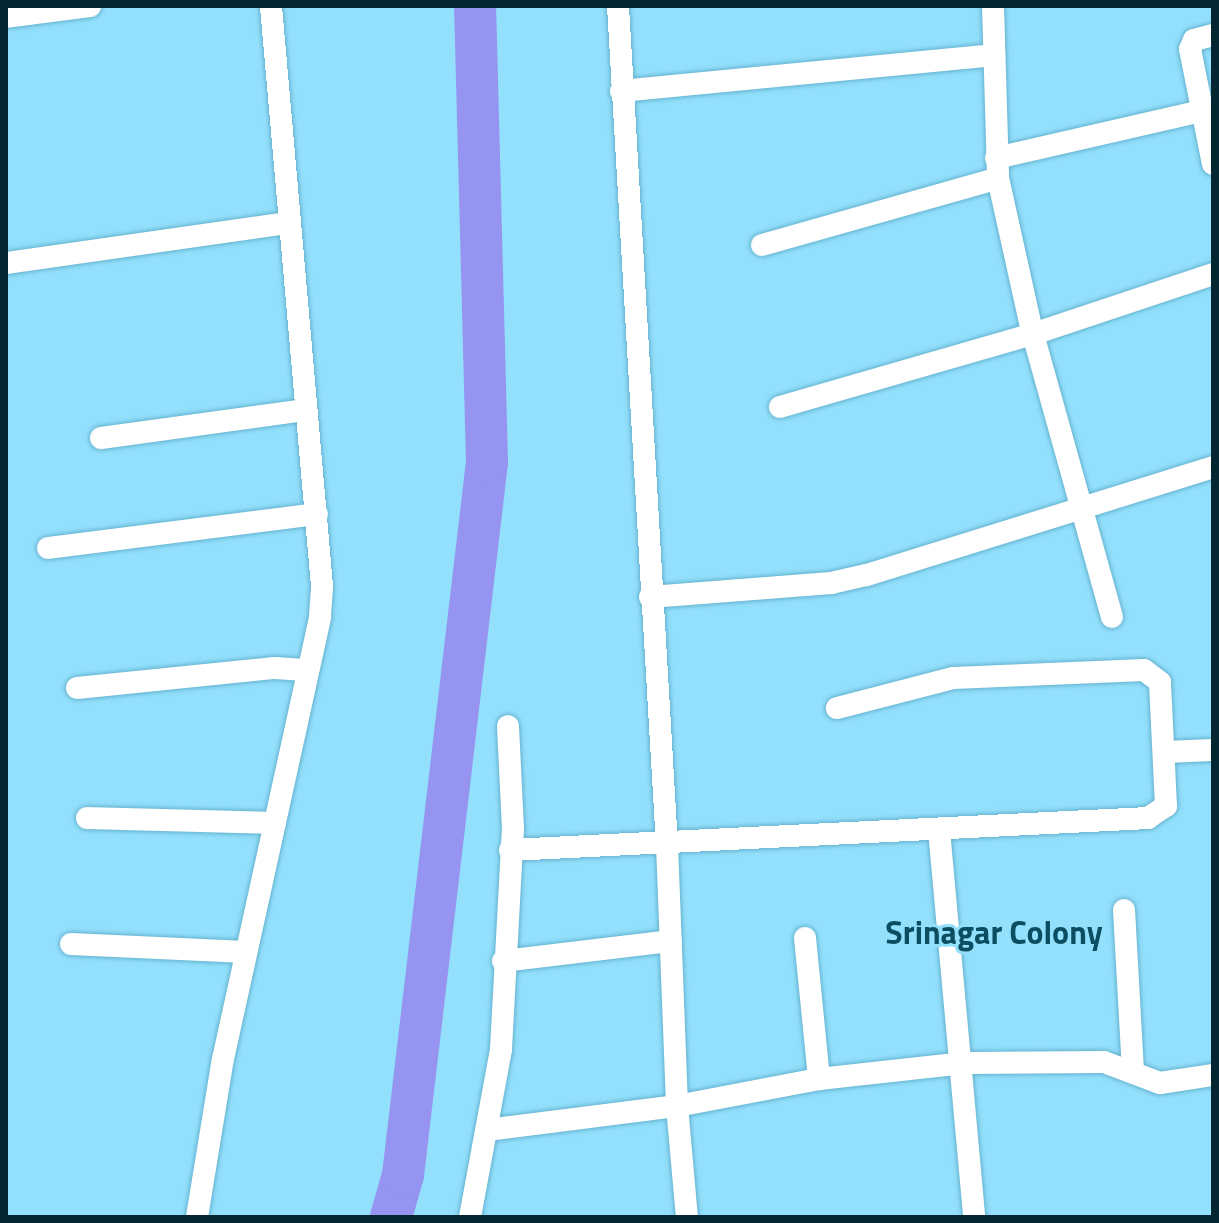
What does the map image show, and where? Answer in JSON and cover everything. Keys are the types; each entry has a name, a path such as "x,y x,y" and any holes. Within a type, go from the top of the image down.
{"street":[{"path":"6,17 90,6"},
{"path":"197,1217 246,952 305,670 320,616 317,514 286,223 271,6"},
{"path":"618,6 650,597 667,845 677,1106 687,1217"},
{"path":"993,6 997,168 1033,334 1112,617"},
{"path":"1213,35 1194,40 1190,49 1213,164"},
{"path":"621,91 994,55"},
{"path":"762,245 997,168 1202,111"},
{"path":"6,263 286,223"},
{"path":"780,407 1033,334 1213,274"},
{"path":"101,438 306,410"},
{"path":"650,597 831,583 1213,467"},
{"path":"48,548 317,514"},
{"path":"77,688 275,668 305,670"},
{"path":"510,850 939,830 1159,815 1166,806 1166,752 1160,682 1144,670 953,678 837,708"},
{"path":"470,1217 501,1049 510,850 508,726"},
{"path":"1166,752 1213,750"},
{"path":"87,818 275,823"},
{"path":"939,830 964,1063 974,1217"},
{"path":"1124,910 1133,1071"},
{"path":"805,938 819,1079"},
{"path":"503,961 671,941"},
{"path":"71,944 246,952"},
{"path":"487,1130 677,1106 819,1079 964,1063 1079,1061 1133,1071 1160,1083 1213,1075"}],"waterway":[{"path":"391,1217 403,1175 487,462 475,6"}],"district":[{"name":"Srinagar Colony","path":"994,932"}]}
